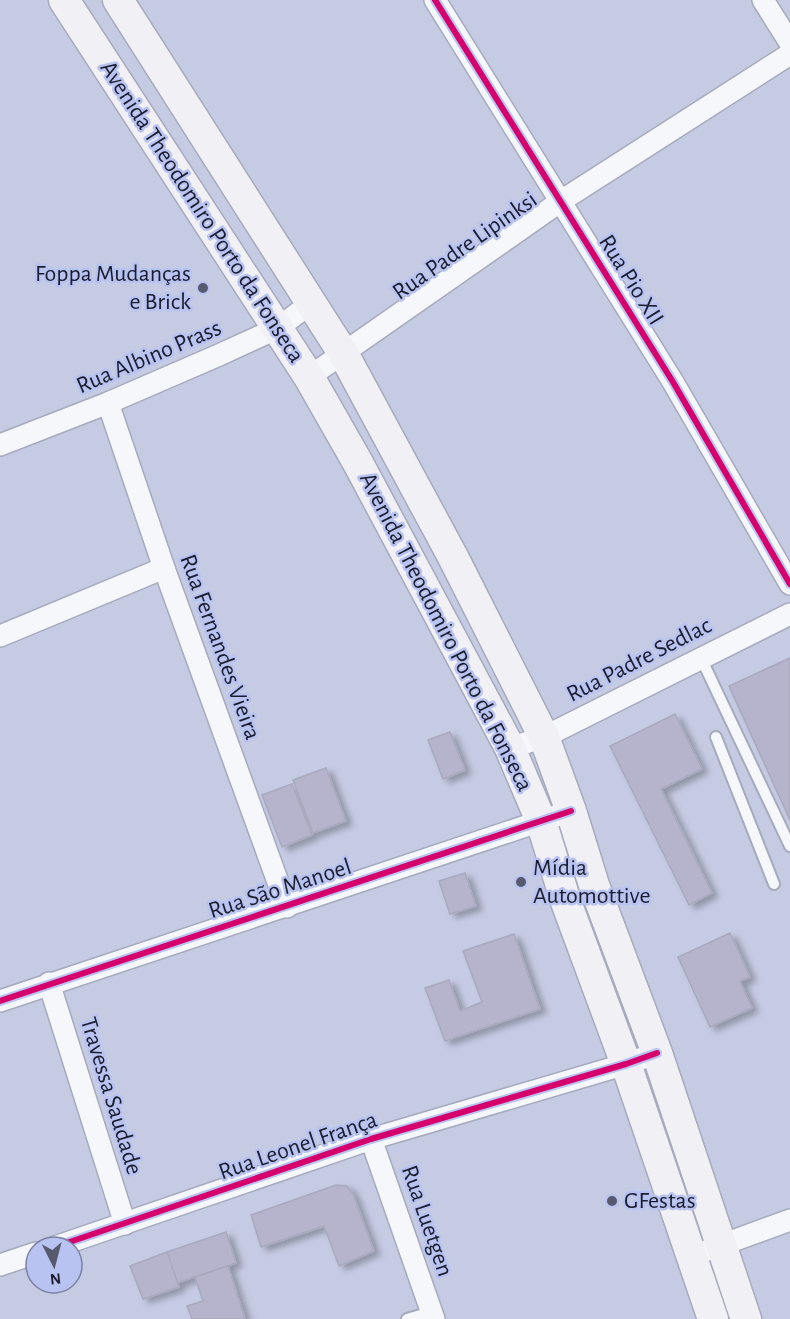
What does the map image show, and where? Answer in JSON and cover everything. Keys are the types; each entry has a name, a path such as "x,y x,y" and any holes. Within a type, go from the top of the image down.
{"main road":[{"name":"Avenida Theodomiro Porto da Fonseca","path":"64,0 309,377 358,463 510,748 541,820 567,902 607,963 657,1053 746,1319"},
{"name":"Avenida Theodomiro Porto da Fonseca","path":"118,0 343,353 453,557 543,737 594,885 626,1064 713,1319"},
{"path":"358,463 393,446"},
{"path":"418,576 453,557"}],"street":[{"name":"Rua Pio XII","path":"435,0 673,382 790,584"},
{"path":"763,0 790,43"},
{"name":"Rua Padre Lipinksi","path":"309,377 561,201 790,54"},
{"name":"Rua Albino Prass","path":"0,445 108,403 278,328 311,303"},
{"name":"Rua Fernandes Vieira","path":"108,403 164,568 287,907"},
{"path":"0,636 164,568"},
{"name":"Rua Padre Sedlac","path":"510,748 543,737 790,614"},
{"name":"Rua São Manoel","path":"0,1001 570,811"},
{"name":"Travessa Saudade","path":"49,983 125,1224"},
{"name":"Rua Leonel França","path":"84,1237 371,1139 657,1053"},
{"name":"Rua Luetgen","path":"371,1139 433,1315"},
{"path":"690,1256 790,1220"},
{"path":"0,1265 24,1257"}],"lane":[{"path":"701,658 790,846"},
{"path":"716,737 774,884"},
{"path":"407,1319 433,1315"}],"building":[{"path":"790,658 790,820 729,686"},
{"path":"675,714 702,769 661,789 712,893 689,905 610,746"},
{"path":"450,732 465,770 443,779 428,740"},
{"path":"326,768 346,821 313,833 293,780"},
{"path":"292,784 312,835 282,847 262,795"},
{"path":"465,873 476,906 450,914 439,881"},
{"path":"730,933 750,977 740,981 752,1008 710,1027 678,957"},
{"path":"514,934 540,1009 445,1041 425,988 449,980 460,1011 482,1002 463,951"},
{"path":"336,1185 347,1186 353,1194 374,1251 339,1266 324,1226 261,1247 251,1215"},
{"path":"226,1232 236,1263 177,1283 167,1252"},
{"path":"167,1252 179,1287 143,1299 130,1266"},
{"path":"228,1266 245,1319 192,1319 187,1306 203,1301 195,1277"}],"cycle path":[{"path":"435,0 673,382 790,584"},
{"path":"0,1001 571,811"},
{"path":"84,1237 371,1139 657,1053"}],"place":[{"name":"Foppa Mudanças e Brick","path":"203,288"},
{"name":"Mídia Automottive","path":"521,882"},
{"name":"GFestas","path":"612,1201"}]}
